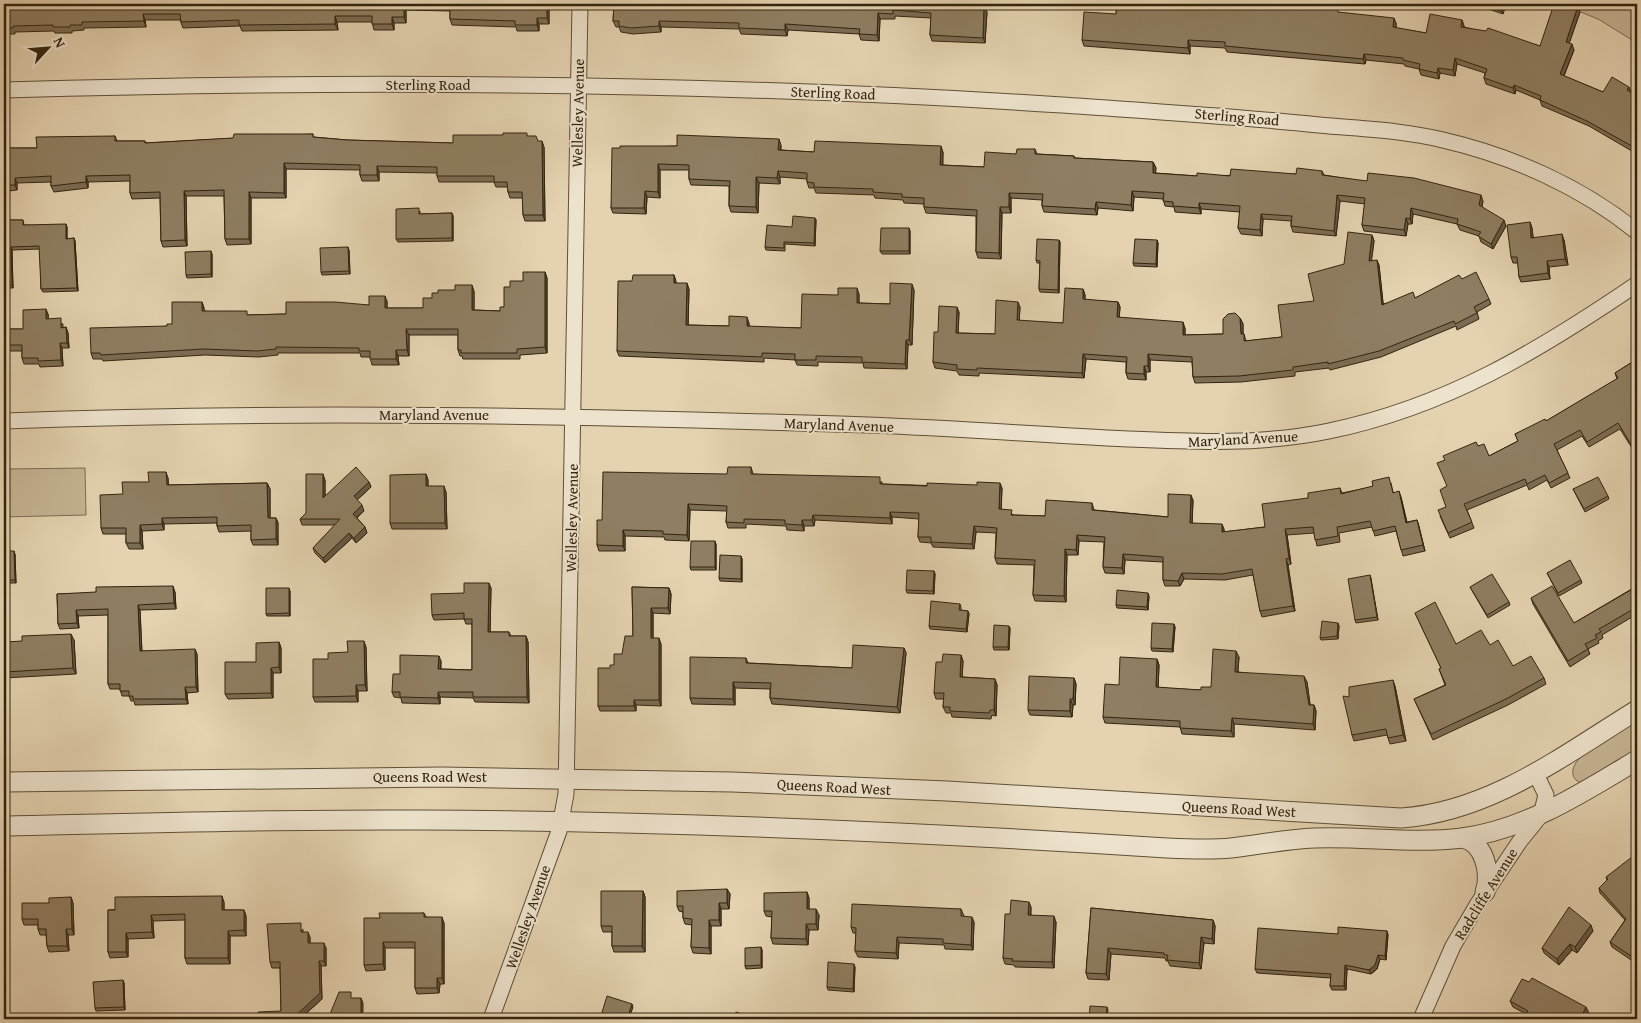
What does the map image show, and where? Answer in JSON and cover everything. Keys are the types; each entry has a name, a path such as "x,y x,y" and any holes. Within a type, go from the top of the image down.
{"street":[{"name":"Wellesley Avenue","path":"491,1019 562,822 567,779 580,4"},
{"name":"Sterling Road","path":"4,90 290,84 579,86 912,97 1193,114 1398,131 1474,148 1533,171 1592,200 1637,232"},
{"name":"Maryland Avenue","path":"4,421 256,415 574,417 876,426 1203,443 1282,439 1361,423 1418,405 1466,386 1522,357 1637,284"},
{"name":"Queens Road West","path":"4,782 378,777 732,782 956,792 1402,818 1433,815 1495,794 1637,710"},
{"name":"Queens Road West","path":"4,826 240,821 562,822 862,831 1198,849 1230,848 1315,838 1462,838 1501,829 1541,815 1597,785 1637,760"},
{"name":"Radcliffe Avenue","path":"1420,1019 1453,946 1486,892 1541,815 1546,795 1535,772"},
{"path":"1462,838 1467,838 1476,846 1486,862 1488,878 1486,892"}],"shaded area":[{"path":"1561,4 1637,4 1637,43 1598,19"},
{"path":"85,468 86,515 4,517 4,469"},
{"path":"1637,720 1637,750 1584,783 1578,782 1573,775 1574,767 1579,759 1598,743"}],"building":[{"path":"4,4 404,4 404,17 392,17 392,24 372,24 372,16 335,16 335,24 239,25 239,20 181,22 180,14 143,14 144,21 82,22 82,25 70,25 70,27 53,27 53,25 4,28"},
{"path":"404,4 547,4 547,18 537,18 537,25 515,25 515,21 450,19 450,5"},
{"path":"614,4 960,4 984,7 983,38 930,35 931,13 893,10 893,14 878,13 877,35 859,34 860,29 785,24 785,30 739,28 739,23 659,21 659,26 631,28 619,26 619,21 613,21"},
{"path":"1117,4 1210,4 1238,7 1239,4 1332,4 1331,8 1338,9 1338,12 1394,18 1393,27 1426,33 1430,14 1462,20 1461,27 1486,31 1488,28 1540,46 1554,4 1578,6 1566,42 1572,44 1560,74 1603,92 1612,77 1629,87 1627,90 1637,96 1631,107 1637,111 1637,149 1587,121 1540,100 1541,96 1514,85 1513,88 1484,78 1487,69 1455,58 1453,70 1438,68 1437,73 1419,69 1420,64 1403,60 1403,58 1364,54 1363,59 1225,46 1225,42 1188,40 1188,48 1082,40 1084,12 1116,14"},
{"path":"1481,4 1504,4 1501,11"},
{"path":"503,133 527,133 527,136 536,136 538,141 542,141 543,215 523,215 522,192 508,192 507,182 494,182 494,176 437,176 437,167 377,166 377,175 360,175 360,165 284,163 284,193 249,192 249,239 225,239 224,190 184,191 185,240 161,241 160,192 130,193 130,175 86,176 86,182 51,186 51,176 15,178 15,185 7,185 7,190 4,190 4,146 6,145 6,148 37,148 36,137 115,136 115,141 145,141 145,143 233,138 234,134 313,134 313,137 347,140 453,143 453,135 503,135"},
{"path":"677,135 779,139 778,150 814,152 815,141 941,146 940,165 984,167 985,152 1016,154 1017,149 1035,149 1035,154 1153,162 1153,173 1197,176 1197,173 1230,176 1231,169 1296,174 1297,168 1322,171 1322,175 1367,181 1368,173 1414,178 1481,195 1479,205 1504,220 1491,244 1478,236 1481,232 1457,224 1458,219 1411,208 1410,219 1406,218 1404,230 1362,225 1365,198 1337,195 1334,231 1291,226 1292,216 1261,214 1260,230 1238,228 1240,206 1199,203 1199,208 1173,206 1173,202 1163,201 1164,193 1132,191 1131,205 1096,202 1095,209 1042,206 1043,194 1009,193 1009,207 1000,207 999,253 976,252 977,210 924,207 924,198 902,197 902,194 873,192 873,189 814,187 814,183 807,182 807,173 778,171 777,178 756,177 756,207 729,206 730,181 689,179 689,165 658,164 658,192 645,191 644,208 611,208 612,148 620,148 620,146 677,146"},
{"path":"419,208 419,214 452,213 452,238 396,239 396,209"},
{"path":"793,216 815,218 814,243 784,242 784,248 765,247 767,225 792,227"},
{"path":"4,220 23,220 23,225 66,224 66,239 74,238 77,288 41,289 39,246 11,247 12,285 4,285"},
{"path":"1530,222 1531,238 1562,234 1565,259 1547,261 1548,273 1519,277 1517,257 1511,257 1507,225"},
{"path":"881,228 909,228 909,251 880,251"},
{"path":"1348,232 1372,235 1369,261 1377,260 1382,305 1413,292 1415,298 1459,275 1462,279 1476,272 1489,299 1474,307 1477,313 1455,324 1454,321 1379,351 1328,364 1328,362 1293,367 1293,370 1239,376 1193,377 1192,357 1148,354 1148,366 1144,366 1144,374 1126,373 1127,357 1083,354 1082,373 977,368 977,370 957,369 957,365 933,362 934,332 938,332 939,306 957,307 956,333 995,334 996,300 1018,302 1017,320 1063,323 1065,288 1083,289 1083,299 1118,302 1117,317 1183,322 1183,335 1223,334 1223,319 1228,314 1235,313 1240,318 1241,334 1244,334 1244,341 1282,337 1278,305 1314,301 1308,274 1344,264"},
{"path":"1037,239 1059,240 1058,290 1039,289 1040,261 1036,260"},
{"path":"1135,239 1157,240 1156,264 1133,263"},
{"path":"348,247 349,271 321,272 320,248"},
{"path":"211,251 211,274 186,275 185,252"},
{"path":"523,272 545,272 545,347 517,349 517,353 461,353 461,350 458,350 458,329 406,329 407,350 396,350 396,359 370,359 370,351 359,351 359,348 276,347 276,349 257,351 203,349 101,355 100,353 91,353 90,328 167,326 167,324 172,324 172,302 202,302 202,311 247,311 247,315 286,314 286,302 335,302 369,305 369,296 385,296 385,308 423,308 423,298 432,298 432,293 438,293 438,290 455,290 455,285 472,285 472,310 500,311 500,307 504,307 504,287 510,287 510,281 523,281"},
{"path":"633,275 674,275 674,283 687,283 686,325 729,326 729,316 747,317 747,326 801,328 802,294 838,295 838,288 857,288 857,303 890,304 890,283 912,284 909,340 906,340 905,364 862,362 862,357 816,356 816,360 795,360 795,354 762,353 762,357 617,351 618,281 632,281"},
{"path":"46,309 46,319 61,318 61,328 66,327 67,343 60,343 61,360 38,361 38,358 22,358 22,345 4,345 4,329 23,329 23,310"},
{"path":"1637,359 1637,454 1618,423 1587,442 1580,430 1554,444 1568,473 1549,483 1545,475 1527,484 1525,479 1464,504 1472,522 1448,533 1438,510 1446,507 1440,490 1447,486 1437,463 1445,460 1443,456 1476,442 1478,446 1484,444 1489,456 1518,441 1515,434 1545,419 1546,421 1618,378 1615,373"},
{"path":"356,467 369,482 354,496 362,505 353,514 365,527 354,538 349,533 323,558 313,548 340,519 300,519 306,513 306,474 323,474 323,498"},
{"path":"728,467 751,467 751,474 880,477 880,484 927,486 927,483 977,485 977,482 1000,483 999,509 1012,510 1011,515 1045,516 1046,500 1092,503 1092,510 1168,517 1168,494 1191,495 1190,523 1222,524 1222,532 1265,527 1262,504 1308,498 1308,493 1340,488 1341,494 1373,486 1372,481 1389,477 1393,493 1399,491 1406,523 1417,520 1423,545 1401,550 1395,526 1373,531 1370,521 1337,527 1338,536 1315,540 1313,527 1285,529 1289,558 1286,559 1293,606 1260,611 1252,569 1222,574 1182,573 1178,581 1163,580 1163,557 1123,554 1122,568 1103,567 1105,537 1077,535 1076,550 1065,549 1064,596 1033,595 1035,560 995,558 997,528 974,526 972,544 931,542 931,537 918,537 919,513 890,512 890,518 813,515 812,520 802,520 802,525 785,524 785,520 744,519 744,523 726,522 727,506 688,504 687,535 663,534 663,531 623,530 623,546 597,545 597,520 602,520 603,472 727,474"},
{"path":"148,472 166,472 167,485 267,483 268,518 276,518 276,539 251,540 251,525 217,526 217,517 162,518 162,524 140,525 140,543 126,543 126,528 101,528 100,495 123,494 122,482 149,482"},
{"path":"426,474 426,486 444,486 445,523 390,523 390,475"},
{"path":"1598,477 1608,496 1584,509 1573,489"},
{"path":"691,541 715,541 715,567 690,567"},
{"path":"4,551 14,551 15,580 4,580"},
{"path":"720,555 741,556 741,579 719,578"},
{"path":"1570,560 1581,580 1558,593 1547,573"},
{"path":"907,570 934,571 933,591 906,590"},
{"path":"1492,574 1509,602 1487,615 1470,587"},
{"path":"1370,575 1377,617 1355,620 1348,579"},
{"path":"1637,580 1637,607 1599,629 1601,632 1595,635 1597,638 1585,644 1588,649 1568,661 1531,598 1552,586 1574,623 1636,587 1633,582"},
{"path":"464,583 489,583 488,632 509,632 509,636 526,636 527,697 473,697 473,692 438,692 438,698 400,697 400,692 392,692 393,674 400,674 400,655 439,656 438,669 472,670 472,619 464,619 464,613 432,615 431,594 464,593"},
{"path":"173,586 174,603 138,605 140,651 195,649 196,687 185,687 186,699 133,699 133,696 129,696 129,691 120,691 120,684 108,684 108,609 76,610 77,623 58,624 57,594 96,592 96,587"},
{"path":"632,587 669,588 668,608 651,608 651,638 659,638 659,700 634,700 634,706 598,706 598,668 610,668 610,665 614,665 614,654 622,654 625,636 633,636"},
{"path":"266,588 289,588 289,613 266,614"},
{"path":"1117,590 1148,593 1147,607 1116,605"},
{"path":"931,601 960,604 959,610 968,611 966,629 929,626"},
{"path":"1435,602 1456,644 1481,630 1490,645 1498,640 1513,666 1531,656 1544,678 1506,699 1431,734 1414,699 1446,685 1439,669 1441,668 1415,613"},
{"path":"1322,621 1338,623 1337,636 1320,638"},
{"path":"1152,623 1174,624 1172,649 1151,648"},
{"path":"994,625 1009,626 1008,647 993,647"},
{"path":"71,634 73,668 4,672 4,652 7,651 6,642 22,641 22,636"},
{"path":"347,641 364,641 365,685 356,685 356,696 313,697 313,659 328,659 328,653 348,652"},
{"path":"279,642 279,667 271,668 271,693 225,694 225,662 256,662 256,643"},
{"path":"853,645 904,648 897,707 770,698 771,683 733,682 733,699 690,698 690,657 746,658 746,663 852,668"},
{"path":"1213,649 1236,651 1235,672 1304,676 1309,705 1314,705 1313,724 1232,718 1231,731 1180,728 1180,721 1103,717 1105,684 1119,685 1120,657 1157,659 1156,687 1201,690 1201,687 1211,687"},
{"path":"943,654 961,655 960,677 995,679 994,710 990,710 989,713 950,711 950,707 943,707 944,693 934,693 936,662 942,662"},
{"path":"1029,676 1074,678 1073,699 1070,699 1070,711 1028,710"},
{"path":"1393,680 1403,735 1388,738 1386,729 1352,735 1343,696 1349,697 1349,687"},
{"path":"1632,857 1637,863 1637,960 1610,942 1626,919 1599,888 1608,879 1606,877"},
{"path":"727,889 727,903 719,903 719,920 709,920 709,948 691,947 692,919 683,918 683,906 677,906 677,891"},
{"path":"601,891 643,891 642,946 612,946 612,926 601,926"},
{"path":"807,892 807,909 816,909 816,924 806,924 806,939 771,938 772,911 764,911 764,893"},
{"path":"222,896 222,910 244,910 244,930 228,931 228,958 185,958 185,914 151,915 152,932 126,933 126,952 108,952 108,910 115,910 115,897"},
{"path":"71,897 72,929 66,929 67,946 47,946 46,929 38,929 38,919 22,919 22,903 49,903 49,898"},
{"path":"1011,900 1029,902 1028,915 1054,916 1052,962 1012,961 1013,959 1003,958 1005,914 1010,914"},
{"path":"852,904 961,909 961,916 972,917 971,945 943,943 943,939 897,937 896,953 855,951 856,928 851,927"},
{"path":"1569,907 1591,925 1575,947 1570,944 1557,959 1542,948"},
{"path":"1091,908 1213,920 1212,939 1201,937 1199,963 1167,960 1168,955 1164,955 1164,953 1108,948 1106,974 1086,973"},
{"path":"379,913 424,913 424,917 442,917 442,978 437,978 437,988 415,988 415,942 383,942 383,964 364,965 364,918 380,918"},
{"path":"301,923 301,932 308,932 308,943 324,943 324,961 319,961 320,993 292,1019 258,1019 258,1012 281,1011 280,962 270,962 267,924"},
{"path":"1338,927 1387,931 1385,956 1378,955 1375,965 1369,970 1345,965 1344,986 1330,986 1331,974 1255,969 1258,928 1338,934"},
{"path":"761,947 761,965 745,966 745,948"},
{"path":"828,962 854,964 853,989 827,987"},
{"path":"1532,978 1586,1007 1580,1019 1560,1019 1550,1014 1547,1019 1523,1019 1528,1011 1510,1001 1522,979 1529,982"},
{"path":"123,980 124,1007 95,1008 93,982"},
{"path":"339,992 351,992 351,998 361,998 361,1019 328,1019"},
{"path":"607,996 632,1004 627,1019 600,1019"},
{"path":"1090,1006 1107,1007 1106,1019 1089,1019"},
{"path":"736,1012 756,1019 733,1019"},
{"path":"127,1017 152,1018 152,1019 127,1019"}]}
